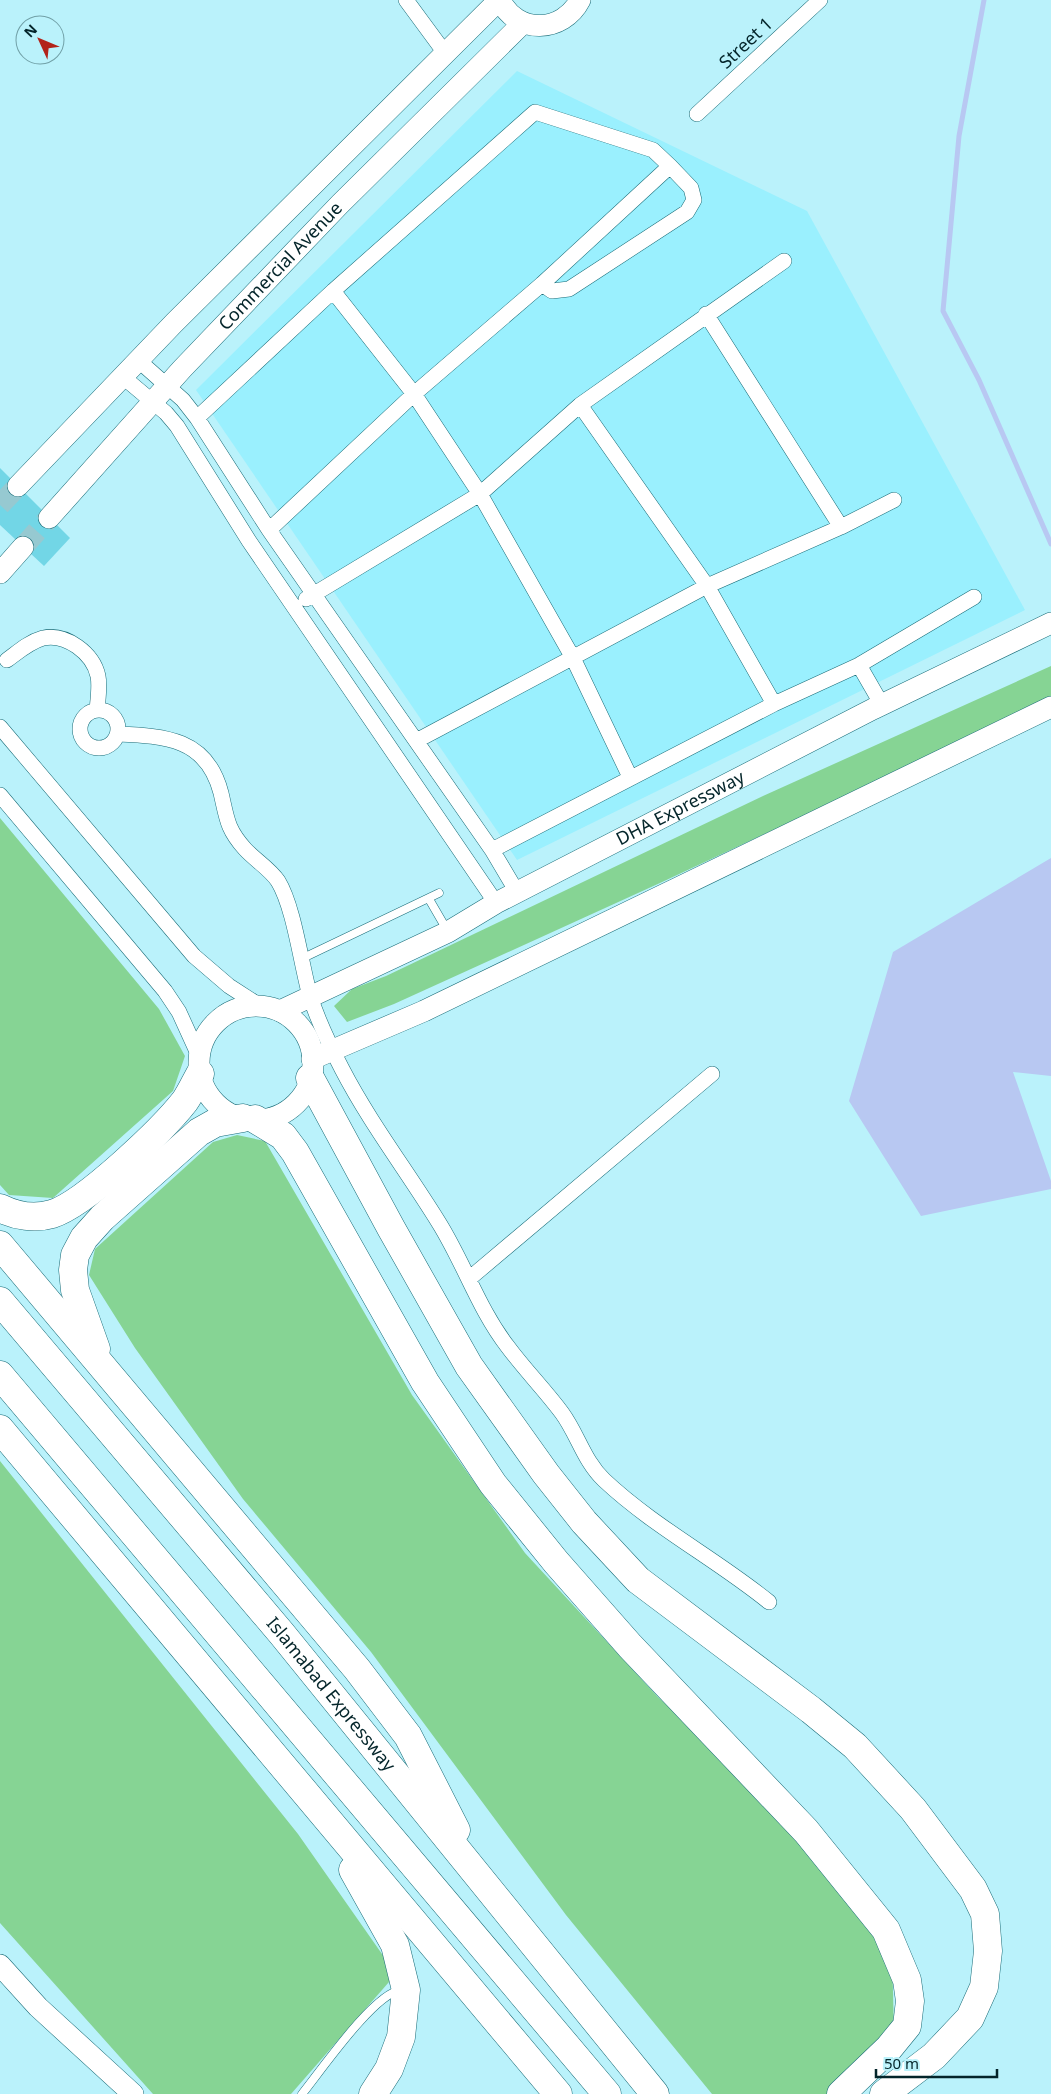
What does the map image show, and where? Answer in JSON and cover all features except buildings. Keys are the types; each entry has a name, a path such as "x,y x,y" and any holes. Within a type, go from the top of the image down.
{"highway":[{"path":"0,1208 28,1217 52,1214 79,1201 153,1134 183,1103 200,1065"},
{"path":"311,1069 391,1228 470,1366 546,1474 584,1522 638,1580 811,1710 855,1746 914,1809 973,1889 985,1914 988,1951 984,1986 970,2018 934,2056 884,2094"},
{"path":"102,1366 75,1290 73,1270 75,1255 84,1238 102,1218 199,1132 215,1123 249,1118 283,1136 295,1152 424,1382 493,1484 556,1562 630,1646 806,1831 886,1930 907,1980 910,2001 907,2026 890,2048 841,2094"},
{"path":"0,1245 356,1669 408,1736 484,1882"},
{"name":"Islamabad Expressway","path":"0,1301 282,1634 655,2094"},
{"path":"0,1375 607,2094"},
{"path":"0,1429 558,2094"},
{"path":"330,1824 362,1888 387,1927 395,1945 406,1990 401,2036 389,2069 373,2094"}],"main road":[{"name":"Commercial Avenue","path":"18,486 445,53 500,0"},
{"path":"500,0 506,11 523,23 539,27 556,24 570,15 580,0"},
{"name":"Commercial Avenue","path":"49,518 152,402 340,204 523,23"},
{"path":"0,573 23,547"},
{"name":"DHA Expressway","path":"270,1008 311,997 448,932 496,902 882,705 1051,623"},
{"path":"311,1069 333,1051 424,1011 1051,707"},
{"path":"242,1008 270,1008 299,1026 310,1047 311,1069 301,1097 285,1111 266,1118 249,1118 224,1109 215,1102 208,1094 200,1065 208,1033 224,1015 242,1008"},
{"path":"0,1965 38,2007 133,2094"}],"street":[{"path":"406,0 445,53"},
{"name":"Street 1","path":"697,114 820,0"},
{"path":"198,418 333,291 535,112 653,150 691,188 694,200 687,212 569,289 552,291 542,284"},
{"path":"269,530 414,394 542,284 670,166"},
{"path":"294,606 480,494 580,404 784,261"},
{"path":"333,291 414,394 480,494 574,658 630,777"},
{"path":"706,314 841,526"},
{"path":"141,363 183,400 198,418 269,530 492,850 517,892"},
{"path":"125,379 166,413 176,426 249,541 496,902"},
{"path":"580,404 707,586 774,704"},
{"path":"416,741 707,586 894,500"},
{"path":"492,850 774,704 859,665 974,596"},
{"path":"7,660 25,646 45,638 68,641 90,657 98,675 97,710"},
{"path":"859,665 882,705"},
{"path":"97,710 109,712 117,722 118,734 111,745 105,748 92,747 87,744 80,733 82,720 91,712 97,710"},
{"path":"0,728 194,956 230,986 270,1008"},
{"path":"118,734 152,735 168,738 193,750 210,768 217,779 226,824 234,837 279,882 311,997 333,1051 358,1099 439,1224 470,1278 484,1310 508,1347 565,1416 586,1458 603,1480 660,1525 733,1573 769,1602"},
{"path":"0,796 165,990 179,1012 200,1065"},
{"path":"470,1278 712,1074"}],"lane":[{"path":"301,959 439,893"},
{"path":"429,899 448,932"},
{"path":"302,2094 366,2014 394,1991 406,1990"}],"shaded area":[{"path":"517,71 807,211 1025,610 517,860 196,390"},
{"path":"1051,858 1051,1076 1013,1072 1051,1181 1051,1189 921,1216 849,1101 893,952"}],"green space":[{"path":"1051,666 1051,700 660,883 394,1004 347,1022 334,1006 352,989 386,976 763,796"},
{"path":"0,818 159,1009 185,1056 173,1091 53,1198 9,1195 0,1185"},
{"path":"237,1135 265,1141 412,1395 525,1553 658,1697 751,1782 892,1952 894,2033 827,2094 712,2094 566,1915 371,1652 243,1499 135,1348 89,1275 95,1249 213,1142"},
{"path":"0,1461 298,1834 396,1974 291,2094 153,2094 0,1923"}],"waterway":[{"path":"984,0 959,136 943,311 979,380 1051,544"}],"tunnel":[{"path":"0,505 18,486"},
{"path":"23,547 49,518"}]}
